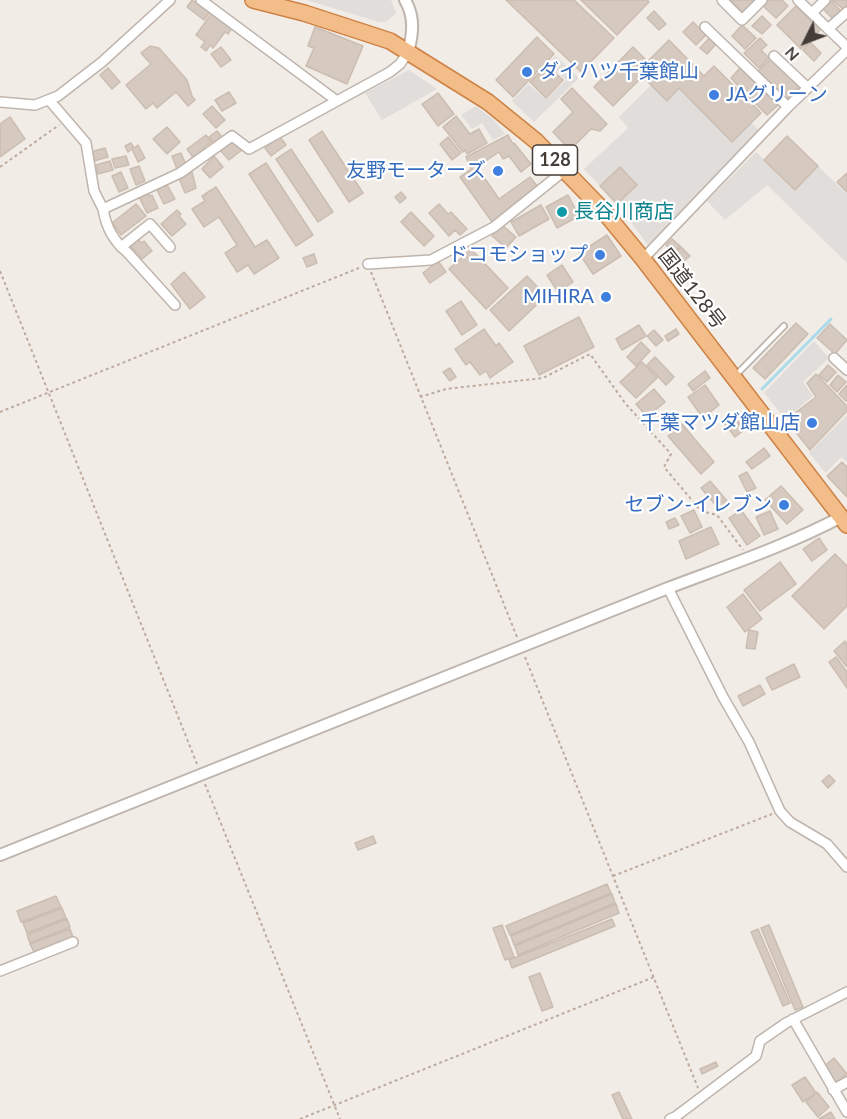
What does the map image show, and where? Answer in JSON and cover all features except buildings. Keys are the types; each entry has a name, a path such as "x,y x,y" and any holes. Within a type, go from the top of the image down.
{"highway":[{"name":"国道128号","path":"253,0 304,13 390,41 488,102 536,141 601,208 643,259 844,521"}],"street":[{"path":"0,102 28,105 50,100 82,79 170,0"},
{"path":"201,0 337,101"},
{"path":"722,0 742,20 762,0"},
{"path":"643,259 788,107 847,49 798,0"},
{"path":"812,13 825,0"},
{"path":"103,210 180,173 232,136 249,149 390,72 400,64 408,52 413,32 408,1"},
{"path":"828,29 847,12"},
{"path":"705,27 788,107"},
{"path":"774,56 808,88"},
{"path":"50,100 86,143 94,191 103,210 105,225 121,247 175,305"},
{"path":"368,264 431,260 494,227 566,170"},
{"path":"121,247 150,224 170,247"},
{"path":"834,358 847,370"},
{"path":"0,855 668,588 844,521"},
{"path":"668,588 723,697 749,742 780,811 790,822 827,844 847,867"},
{"path":"0,971 73,942"},
{"path":"670,1119 756,1056 760,1041 793,1019 847,992"},
{"path":"793,1019 847,1112"},
{"path":"833,1090 847,1082"}],"lane":[{"path":"734,377 784,326"}],"path":[{"path":"0,167 66,120"},
{"path":"0,412 368,264 702,1097"},
{"path":"0,271 340,1119"},
{"path":"420,397 446,389 543,378 590,354 625,403 671,454 664,467 701,511 717,515 749,558"},
{"path":"613,876 780,811"},
{"path":"300,1119 654,977"}],"shaded area":[{"path":"306,0 391,0 396,13 386,22 379,22"},
{"path":"556,56 579,78 534,122 512,101 528,84 546,99 566,80 548,63"},
{"path":"409,70 437,89 382,120 365,93"},
{"path":"651,85 667,100 679,88 732,142 751,123 760,131 648,245 617,204 637,185 620,167 600,186 584,169 628,128 619,117"},
{"path":"476,106 495,121 505,134 493,140 482,123 472,129 461,115"},
{"path":"756,152 795,189 818,166 847,194 847,263 767,185 725,220 707,201"},
{"path":"814,341 829,358 803,382 813,396 785,419 764,393"},
{"path":"847,415 847,462 841,457 826,473 809,453"}],"waterway":[{"path":"762,389 831,319"}],"place":[{"name":"ダイハツ千葉館山","path":"527,72"},
{"name":"JAグリーン","path":"714,95"},
{"name":"友野モーターズ","path":"498,171"},
{"name":"長谷川商店","path":"562,212"},
{"name":"ドコモショップ","path":"600,255"},
{"name":"MIHIRA","path":"606,297"},
{"name":"千葉マツダ館山店","path":"812,423"},
{"name":"セブン-イレブン","path":"784,505"}]}
